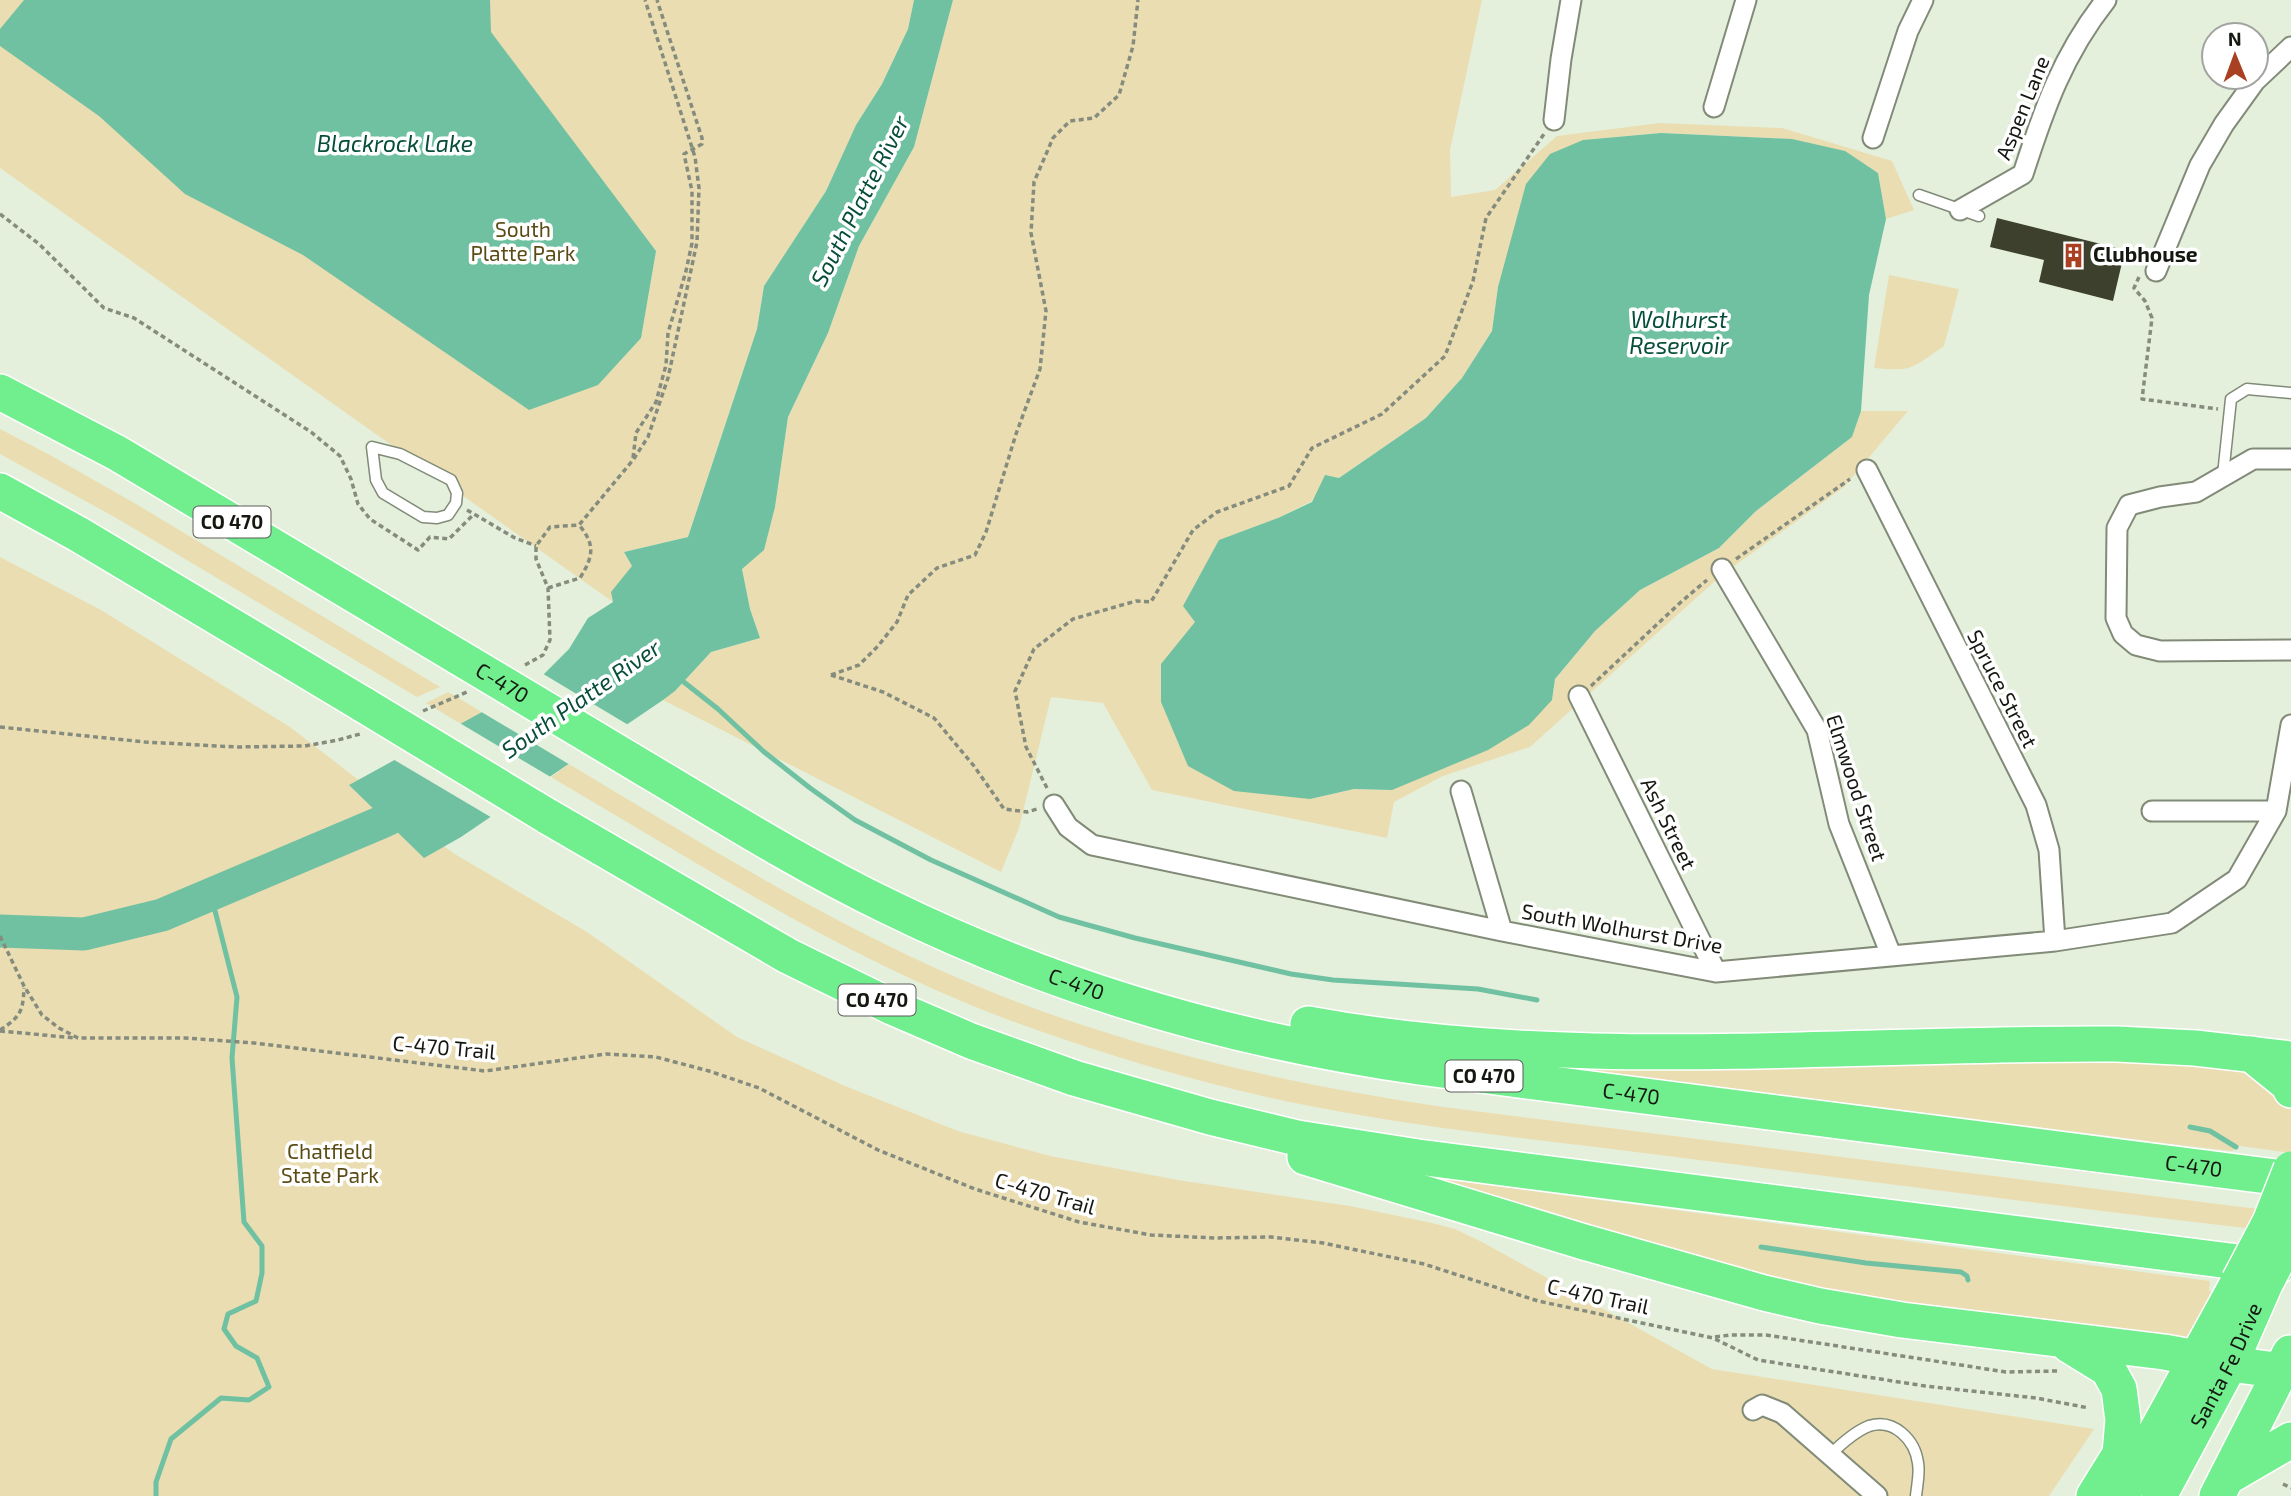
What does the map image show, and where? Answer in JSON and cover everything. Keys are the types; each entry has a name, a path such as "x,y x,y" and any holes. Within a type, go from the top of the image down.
{"highway":[{"name":"C-470","path":"0,392 107,448 466,674 647,770 866,895 979,947 1095,991 1171,1015 1316,1050 1419,1067 2291,1179"},
{"name":"CO 470","path":"0,491 78,534 367,718 547,816 752,936 913,1017 1074,1078 1139,1098 1297,1138 2265,1278"},
{"path":"722,815 764,820 835,861 894,890 977,927 1070,962 1251,1012 1353,1032 1433,1042 1567,1050 1754,1050 2068,1043 2291,1049"},
{"path":"2195,1048 2291,1059"},
{"path":"2251,1054 2288,1084 2291,1090"},
{"path":"1234,1123 1323,1164 1764,1293 2062,1355 2108,1369 2119,1389 2123,1420 2120,1454 2094,1496"},
{"path":"2121,1496 2197,1358 2265,1278 2270,1222 2291,1169"},
{"name":"Santa Fe Drive","path":"2159,1496 2230,1364 2265,1278 2291,1234"},
{"path":"2062,1355 2164,1352 2230,1364 2288,1365 2223,1486"},
{"path":"2223,1486 2291,1440"}],"street":[{"path":"1554,120 1561,59 1572,0"},
{"path":"1714,107 1746,0"},
{"path":"1873,138 1908,31 1923,0"},
{"name":"Aspen Lane","path":"1960,210 2023,174 2063,66 2085,26 2106,0"},
{"path":"2156,271 2200,165 2224,124 2255,81 2291,47"},
{"path":"2291,459 2253,459 2196,492 2129,505 2117,528 2116,618 2123,634 2136,645 2160,650 2291,650"},
{"name":"Spruce Street","path":"1867,470 2036,805 2049,850 2054,941"},
{"name":"Elmwood Street","path":"1722,569 1817,730 1839,824 1891,955"},
{"name":"Ash Street","path":"1580,696 1716,972"},
{"name":"South Wolhurst Drive","path":"1054,804 1068,827 1092,845 1502,931 1716,972 2054,941 2172,923 2237,880 2276,811 2291,724"},
{"path":"1461,791 1502,931"},
{"path":"2152,811 2276,811"},
{"path":"1753,1410 1762,1405 1782,1413 1877,1496"}],"lane":[{"path":"1919,195 1979,216"},
{"path":"2223,475 2231,400 2247,389 2291,393"},
{"path":"372,447 400,454 451,480 457,492 456,503 448,515 437,518 423,517 383,493 376,480 372,447"},
{"path":"1830,1455 1843,1441 1870,1426 1884,1425 1897,1429 1907,1436 1918,1460 1916,1496"}],"path":[{"path":"524,665 543,655 550,640 548,588 537,559 536,546 550,527 579,525 648,437 662,403 693,264 699,216 699,188 692,150 645,0"},
{"path":"632,460 636,433 656,402 663,377 668,333 692,243 692,191 684,154 702,144 657,0"},
{"path":"1138,0 1133,46 1119,95 1094,118 1070,121 1053,138 1034,182 1031,233 1046,311 1041,369 1016,434 986,532 975,555 937,568 908,595 897,622 859,664 831,675 883,692 934,718 974,766 1004,809 1027,813 1054,804 1026,747 1015,691 1034,649 1073,619 1136,601 1152,602 1193,530 1217,512 1289,486 1312,448 1382,414 1445,356 1473,281 1486,218 1554,120"},
{"path":"0,214 38,244 104,308 134,318 311,432 340,456 351,479 358,504 370,519 418,550 430,537 449,539 474,514 536,546"},
{"path":"2156,271 2140,274 2134,288 2146,301 2152,318 2142,400 2230,410"},
{"path":"548,588 580,578 591,560 589,537 579,525"},
{"path":"421,712 466,674"},
{"path":"0,727 145,742 236,747 305,746 338,740 367,718"},
{"path":"0,936 24,986 42,1015 78,1038"},
{"path":"0,1030 14,1021 23,1007 24,986"},
{"name":"C-470 Trail","path":"0,1030 78,1038 186,1038 254,1043 485,1072 606,1054 656,1057 759,1088 878,1150 975,1189 1079,1223 1152,1236 1271,1237 1323,1243 1424,1264 1538,1301 1713,1338 1758,1360 1925,1385 2036,1398 2089,1408"},
{"path":"1713,1338 1766,1335 2006,1372 2062,1355"},
{"path":"2283,1484 2291,1488"}],"green space":[{"name":"South Platte Park","path":"0,0 914,0 908,29 882,84 856,125 826,191 764,286 757,329 688,537 624,552 632,566 613,602 0,168"},
{"path":"953,0 1482,0 1450,150 1451,197 1495,190 1557,136 1660,123 1782,128 1892,161 1914,210 1886,219 1878,172 1792,139 1661,133 1583,140 1498,287 1492,331 1462,378 1426,418 1339,478 1325,476 1312,501 1278,518 1195,622 1310,799 1354,789 1392,790 1552,700 1555,679 1595,631 1640,590 1719,548 1756,511 1852,437 1861,411 1908,411 1844,487 1723,574 1530,747 1443,776 1394,802 1387,838 1152,790 1103,703 1051,697 1019,828 1001,872 663,700 675,691 711,652 760,638 750,609 742,569 775,507 788,417 828,333 859,246 914,147"},
{"path":"1889,275 1959,289 1944,346 1918,364 1905,369 1874,368"},
{"path":"0,429 136,504 440,687 417,697 118,519 0,454"},
{"name":"Chatfield State Park","path":"0,557 101,610 290,727 453,853 587,932 737,1037 845,1086 958,1131 1050,1156 1178,1180 1350,1206 1455,1229 1712,1369 2094,1429 2049,1496 0,1496"},
{"path":"448,692 482,712 461,724 426,703"},
{"path":"569,764 760,877 907,955 1017,1002 1136,1042 1257,1073 1443,1107 2291,1213 2291,1233 1453,1129 1357,1115 1200,1081 1020,1024 958,1000 838,943 551,777"},
{"path":"2091,1056 2291,1073 2291,1153 2240,1146 2232,1151 2195,1147 1549,1065"},
{"path":"1418,1176 2210,1281 2209,1291 2252,1304 2241,1358 1798,1287"}],"water":[{"name":"Blackrock Lake","path":"24,0 490,0 491,32 656,251 641,338 598,385 529,410 303,255 185,194 99,116 0,46 0,29"},
{"path":"914,0 953,0 914,147 859,246 828,333 788,417 775,507 764,550 742,569 750,609 760,638 711,652 675,691 663,700 461,837 424,858 349,785 482,712 544,674 569,649 588,618 613,602 611,592 632,566 624,552 688,537 757,329 764,286 826,191 856,125 882,84 908,29"},
{"name":"Wolhurst Reservoir","path":"1661,133 1792,139 1845,151 1878,173 1886,219 1869,295 1861,411 1852,437 1756,511 1719,548 1640,590 1595,631 1555,679 1552,700 1529,725 1488,750 1392,790 1354,789 1310,799 1234,791 1188,766 1161,702 1161,664 1195,622 1183,606 1219,540 1312,502 1325,475 1339,478 1426,418 1462,378 1492,331 1498,287 1526,184 1550,154 1583,140"}],"pier":[{"path":"540,672 630,726 572,766 478,710"},
{"path":"458,722 554,779 494,819 391,758"}],"building":[{"name":"Clubhouse","path":"1997,218 2125,250 2113,301 2039,282 2044,260 1990,247"}],"waterway":[{"path":"680,679 718,709 763,751 855,820 931,860 1059,917 1135,938 1291,974 1333,980 1478,989 1537,1000"},
{"name":"South Platte River","path":"0,931 84,934 162,915 426,801"},
{"path":"156,1496 156,1482 171,1439 221,1398 249,1400 269,1387 257,1358 236,1346 224,1329 228,1314 256,1301 262,1273 262,1246 244,1222 232,1058 237,997 211,895"},
{"path":"2190,1127 2210,1131 2236,1147"},
{"path":"1761,1247 1866,1263 1961,1272 1968,1280"}],"place":[{"name":"Clubhouse","path":"2073,255"}]}
